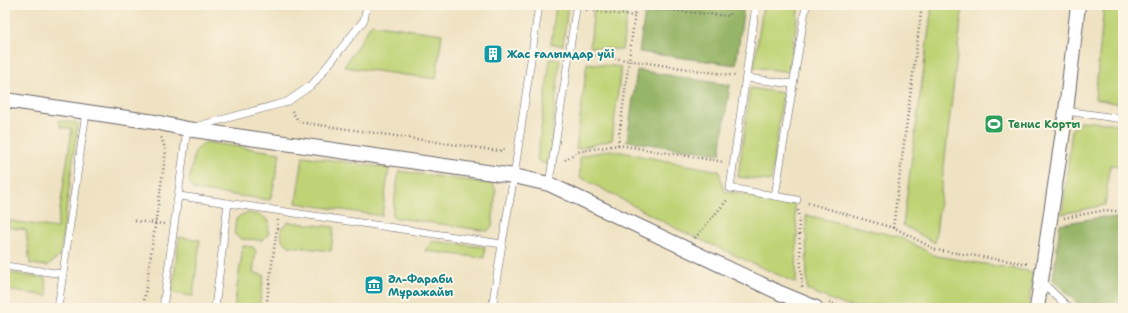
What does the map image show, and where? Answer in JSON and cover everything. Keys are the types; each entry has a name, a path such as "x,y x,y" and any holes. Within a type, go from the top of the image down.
{"street":[{"path":"1037,308 1066,111 1078,5"},
{"path":"5,100 155,122 187,129 514,176 549,184 780,293 816,308"}],"lane":[{"path":"163,308 180,196 187,129 287,102 313,84 364,20 367,5"},
{"path":"492,308 540,5"},
{"path":"756,5 747,78 730,188 798,200"},
{"path":"775,196 806,5"},
{"path":"549,184 576,9"},
{"path":"747,78 793,84"},
{"path":"1066,111 1123,119"},
{"path":"58,308 86,112"},
{"path":"180,196 502,244"},
{"path":"215,308 228,202"},
{"path":"5,266 63,274"},
{"path":"1041,281 1069,308"}],"path":[{"path":"618,145 636,6 729,16 731,5"},
{"path":"893,228 922,5"},
{"path":"576,9 634,16"},
{"path":"570,51 747,78"},
{"path":"287,102 299,122 499,151 507,149"},
{"path":"143,308 166,151 155,122"},
{"path":"552,167 577,152 618,145 733,164"},
{"path":"701,243 694,240 736,189"},
{"path":"795,288 802,291 798,200 893,228 936,250 1030,264 1041,281"},
{"path":"266,308 280,210"},
{"path":"1050,220 1106,210 1123,212"},
{"path":"135,221 175,226"}],"green space":[{"path":"556,5 568,5 563,45 551,44"},
{"path":"594,5 615,5 627,14 622,50 590,47"},
{"path":"646,5 744,5 736,65 639,52"},
{"path":"763,5 799,5 789,72 754,67"},
{"path":"932,5 963,5 935,243 903,225"},
{"path":"1104,5 1123,5 1123,86 1121,104 1095,99"},
{"path":"371,24 442,34 436,79 344,67"},
{"path":"550,59 560,59 549,166 537,160"},
{"path":"587,63 621,67 612,140 576,149"},
{"path":"637,70 730,85 720,154 627,141"},
{"path":"750,88 783,93 771,181 738,177"},
{"path":"58,120 78,123 60,256 47,266 30,264 26,230 5,227 5,220 57,228 72,129 61,127"},
{"path":"1081,121 1123,124 1123,166 1110,165 1105,205 1062,214 1072,129"},
{"path":"205,142 280,153 270,200 194,190 189,182 195,151"},
{"path":"611,150 719,171 724,191 794,203 797,232 796,283 677,229 580,177 580,156"},
{"path":"303,156 389,168 382,216 296,203"},
{"path":"399,171 493,184 496,190 492,226 488,231 392,217"},
{"path":"247,213 260,215 269,221 268,235 263,240 241,239 234,234 236,219"},
{"path":"806,215 900,237 936,256 1033,272 1029,308 857,308 847,306 807,290"},
{"path":"1103,217 1123,219 1123,308 1082,308 1053,280 1060,224"},
{"path":"289,222 334,227 331,251 289,246 282,240 281,228"},
{"path":"179,237 200,240 193,296 172,293"},
{"path":"432,241 485,247 484,258 425,251"},
{"path":"243,246 253,247 256,251 253,273 264,275 259,308 234,308"},
{"path":"5,272 45,278 48,296 5,290"}],"place":[{"name":"Жас ғалымдар үйі","path":"493,54"},
{"name":"Тенис Корты","path":"994,124"},
{"name":"Әл-Фараби Мұражайы","path":"374,285"}]}
